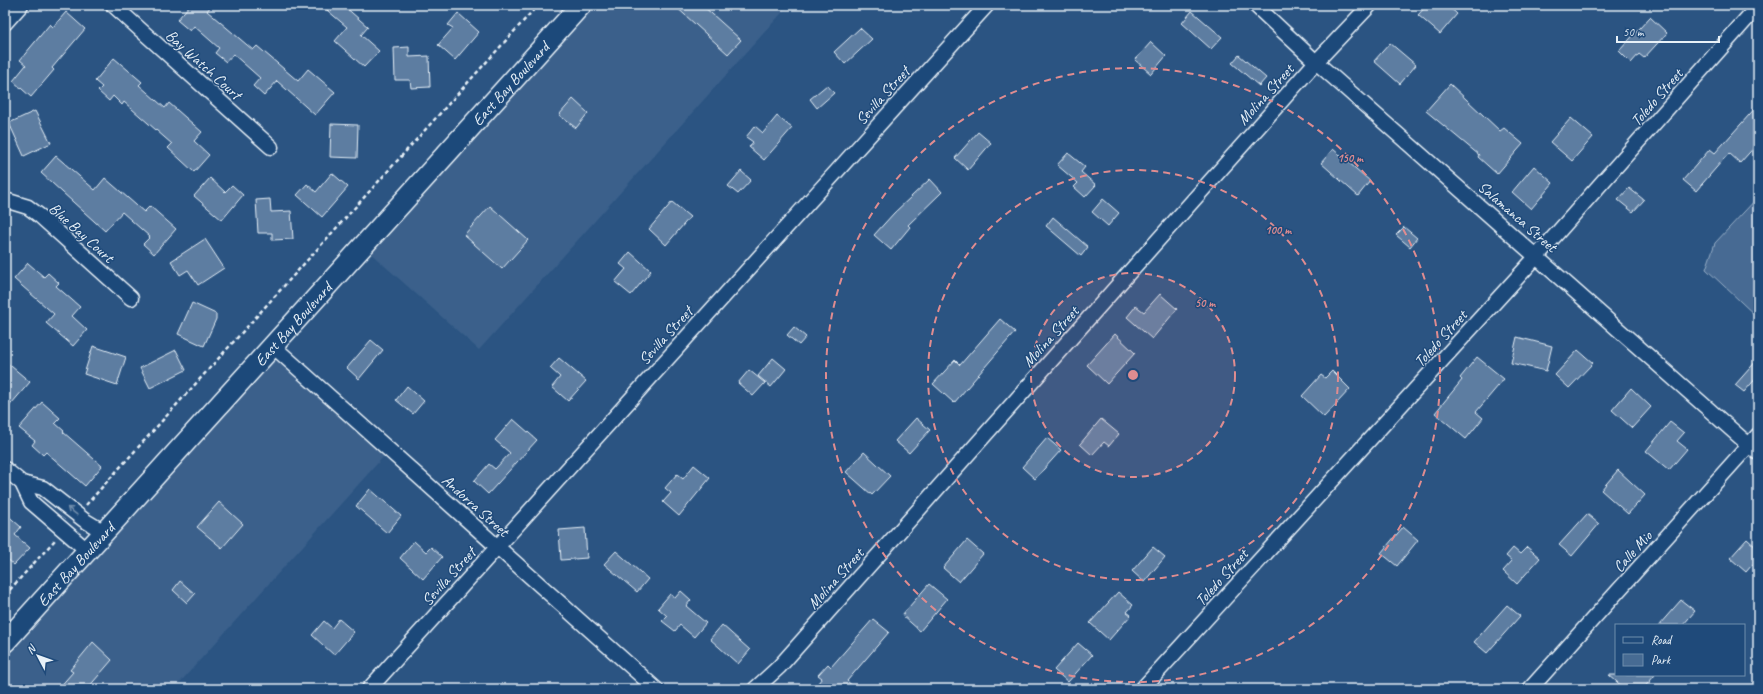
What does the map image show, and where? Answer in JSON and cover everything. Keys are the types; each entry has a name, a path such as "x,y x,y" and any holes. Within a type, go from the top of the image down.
{"main road":[{"name":"East Bay Boulevard","path":"5,642 581,5"}],"street":[{"path":"5,23 21,5"},
{"name":"Bay Watch Court","path":"113,5 271,148"},
{"name":"Sevilla Street","path":"369,689 986,5"},
{"name":"Salamanca Street","path":"1254,5 1316,62 1755,445"},
{"name":"Molina Street","path":"756,689 784,661 1316,62 1370,5"},
{"name":"Toledo Street","path":"1142,689 1537,256 1758,6"},
{"name":"Blue Bay Court","path":"5,200 28,207 40,216 131,298"},
{"name":"Andorra Street","path":"273,346 656,689"},
{"name":"Calle Mio","path":"1530,689 1755,445"},
{"path":"5,469 22,483 31,502 88,551"},
{"path":"22,483 43,488 77,515 104,532"}],"path":[{"path":"77,515 538,5"},
{"path":"5,595 64,530"}],"shaded area":[{"path":"591,5 789,5 479,350 369,252"},
{"path":"274,356 385,455 174,689 5,689 5,654"}],"green space":[{"path":"1758,197 1758,318 1706,269 1715,243"}],"building":[{"path":"190,5 212,5 207,11 253,50 257,46 298,81 308,69 335,92 315,115 277,81 264,96 253,86 260,78 233,54 226,62 215,53 219,48 194,26 190,31 177,20"},
{"path":"321,5 343,5 368,27 361,35 379,51 364,67 335,41 347,27"},
{"path":"674,5 702,5 741,40 728,54"},
{"path":"1427,5 1447,5 1457,14 1440,34 1418,15"},
{"path":"1192,11 1222,37 1211,49 1182,23"},
{"path":"66,12 85,29 52,68 54,70 31,97 13,81 26,65 20,60 50,24 53,27"},
{"path":"458,13 479,32 455,60 438,45 453,28 448,25"},
{"path":"1650,17 1667,33 1644,58 1639,54 1631,63 1619,51"},
{"path":"860,28 872,39 845,64 834,52"},
{"path":"1151,42 1166,56 1151,74 1135,60"},
{"path":"1390,43 1416,65 1400,84 1374,61"},
{"path":"409,47 409,57 429,56 430,87 411,88 410,80 395,80 394,48"},
{"path":"1239,55 1266,78 1259,86 1232,63"},
{"path":"114,58 142,82 139,85 165,108 169,103 202,132 194,141 209,155 194,172 168,148 172,144 124,102 122,105 113,96 109,101 98,91 102,87 95,81"},
{"path":"1450,84 1500,131 1504,128 1523,144 1497,174 1478,157 1479,155 1426,111"},
{"path":"827,85 834,93 817,108 810,99"},
{"path":"573,99 588,113 576,128 559,115"},
{"path":"1758,105 1758,143 1740,163 1729,153 1696,191 1683,180 1710,149 1715,153"},
{"path":"35,111 51,143 24,156 9,123"},
{"path":"777,116 792,128 764,160 749,147 753,142 746,137 755,126 763,133"},
{"path":"1571,118 1593,137 1572,161 1550,142"},
{"path":"331,124 358,125 357,158 330,157"},
{"path":"978,132 991,143 968,170 955,158"},
{"path":"1333,149 1370,181 1358,196 1321,163"},
{"path":"1068,153 1085,167 1081,172 1096,185 1085,197 1074,187 1078,183 1057,165"},
{"path":"56,156 95,190 105,178 144,212 150,206 176,229 154,254 143,244 150,237 122,212 105,231 41,173"},
{"path":"1534,166 1553,183 1531,209 1512,192"},
{"path":"741,171 751,180 738,194 728,186"},
{"path":"332,173 348,187 322,217 297,195 307,184 316,192"},
{"path":"210,178 225,192 232,185 243,195 222,220 194,196"},
{"path":"930,179 942,192 908,225 910,227 891,250 874,235 894,213"},
{"path":"1629,188 1644,200 1633,212 1618,200"},
{"path":"270,199 271,212 291,211 293,239 272,240 272,233 258,233 256,200"},
{"path":"1103,199 1119,213 1108,226 1092,212"},
{"path":"672,202 690,217 666,245 649,229"},
{"path":"490,206 528,240 502,269 464,235"},
{"path":"1053,217 1088,247 1081,256 1046,226"},
{"path":"1404,227 1417,238 1410,247 1396,235"},
{"path":"205,239 224,268 198,285 188,270 180,275 171,261"},
{"path":"630,252 651,271 631,295 615,282 626,269 620,264"},
{"path":"28,263 44,277 48,273 59,283 56,286 80,307 72,316 87,330 73,346 46,323 54,314 14,279"},
{"path":"1160,294 1177,309 1152,339 1127,317 1136,306 1144,312"},
{"path":"192,303 216,314 216,319 204,346 178,334"},
{"path":"1000,319 1015,332 954,403 933,384 955,360 960,365"},
{"path":"794,327 806,337 799,345 787,335"},
{"path":"1115,334 1135,353 1107,384 1087,365"},
{"path":"1517,337 1552,346 1546,371 1511,363"},
{"path":"371,340 383,350 359,379 347,368"},
{"path":"93,346 126,357 117,385 84,374"},
{"path":"176,350 186,370 150,388 140,368"},
{"path":"1578,350 1593,363 1569,388 1555,375"},
{"path":"1477,357 1504,379 1476,412 1483,418 1466,439 1435,413 1462,380 1460,378"},
{"path":"559,358 586,381 568,401 552,387 560,377 550,368"},
{"path":"773,358 786,369 771,387 758,376"},
{"path":"1758,359 1758,376 1744,392 1735,385"},
{"path":"5,361 30,382 5,411"},
{"path":"749,370 765,383 753,396 738,383"},
{"path":"1332,371 1350,389 1324,417 1302,396 1321,375 1325,378"},
{"path":"407,386 424,401 413,414 396,400"},
{"path":"1631,388 1651,407 1632,428 1612,410"},
{"path":"42,402 60,418 55,423 64,431 63,432 102,466 85,486 46,452 43,455 32,445 35,441 19,428"},
{"path":"916,418 930,430 909,453 895,441"},
{"path":"513,419 537,440 488,494 474,481 489,464 495,469 510,453 495,440"},
{"path":"1101,419 1119,434 1109,446 1104,442 1092,455 1080,444"},
{"path":"1670,422 1684,433 1677,441 1687,449 1669,470 1646,451"},
{"path":"1047,438 1061,450 1035,479 1022,467"},
{"path":"864,452 890,476 872,495 846,472"},
{"path":"694,465 710,478 679,516 663,502 671,493 665,488 677,474 683,479"},
{"path":"1618,470 1645,495 1628,514 1601,490"},
{"path":"370,489 401,516 387,533 356,506"},
{"path":"219,502 243,524 222,548 197,527"},
{"path":"5,513 21,527 15,535 30,548 14,565 5,557"},
{"path":"1587,514 1599,524 1572,556 1559,545"},
{"path":"1403,527 1418,540 1397,566 1381,553"},
{"path":"585,528 587,558 561,560 559,530"},
{"path":"1747,539 1758,549 1758,558 1746,572 1730,558"},
{"path":"967,540 983,554 959,582 943,568"},
{"path":"414,541 426,552 431,547 442,557 423,579 400,558"},
{"path":"1153,547 1165,557 1144,582 1132,571"},
{"path":"1527,547 1540,558 1517,584 1503,571 1512,561 1506,556 1513,548 1520,554"},
{"path":"616,551 648,579 637,592 604,564"},
{"path":"180,581 195,594 187,603 173,590"},
{"path":"929,584 947,599 920,631 902,615"},
{"path":"681,591 691,600 686,606 706,623 694,637 680,625 675,631 662,621 667,616 658,608 670,594 675,598"},
{"path":"1118,592 1133,605 1127,612 1131,615 1109,640 1090,623"},
{"path":"1681,600 1695,611 1684,624 1660,624"},
{"path":"1507,605 1520,616 1487,653 1474,642"},
{"path":"339,619 354,632 334,655 312,635 324,621 332,628"},
{"path":"873,619 889,632 847,681 856,689 813,689 822,678 818,675 828,664 831,667"},
{"path":"722,625 750,650 738,664 710,639"},
{"path":"93,642 112,660 87,689 58,689 73,672 70,670"},
{"path":"1078,643 1092,655 1068,682 1054,670"},
{"path":"1609,675 1654,676 1643,689 1625,689"}]}
